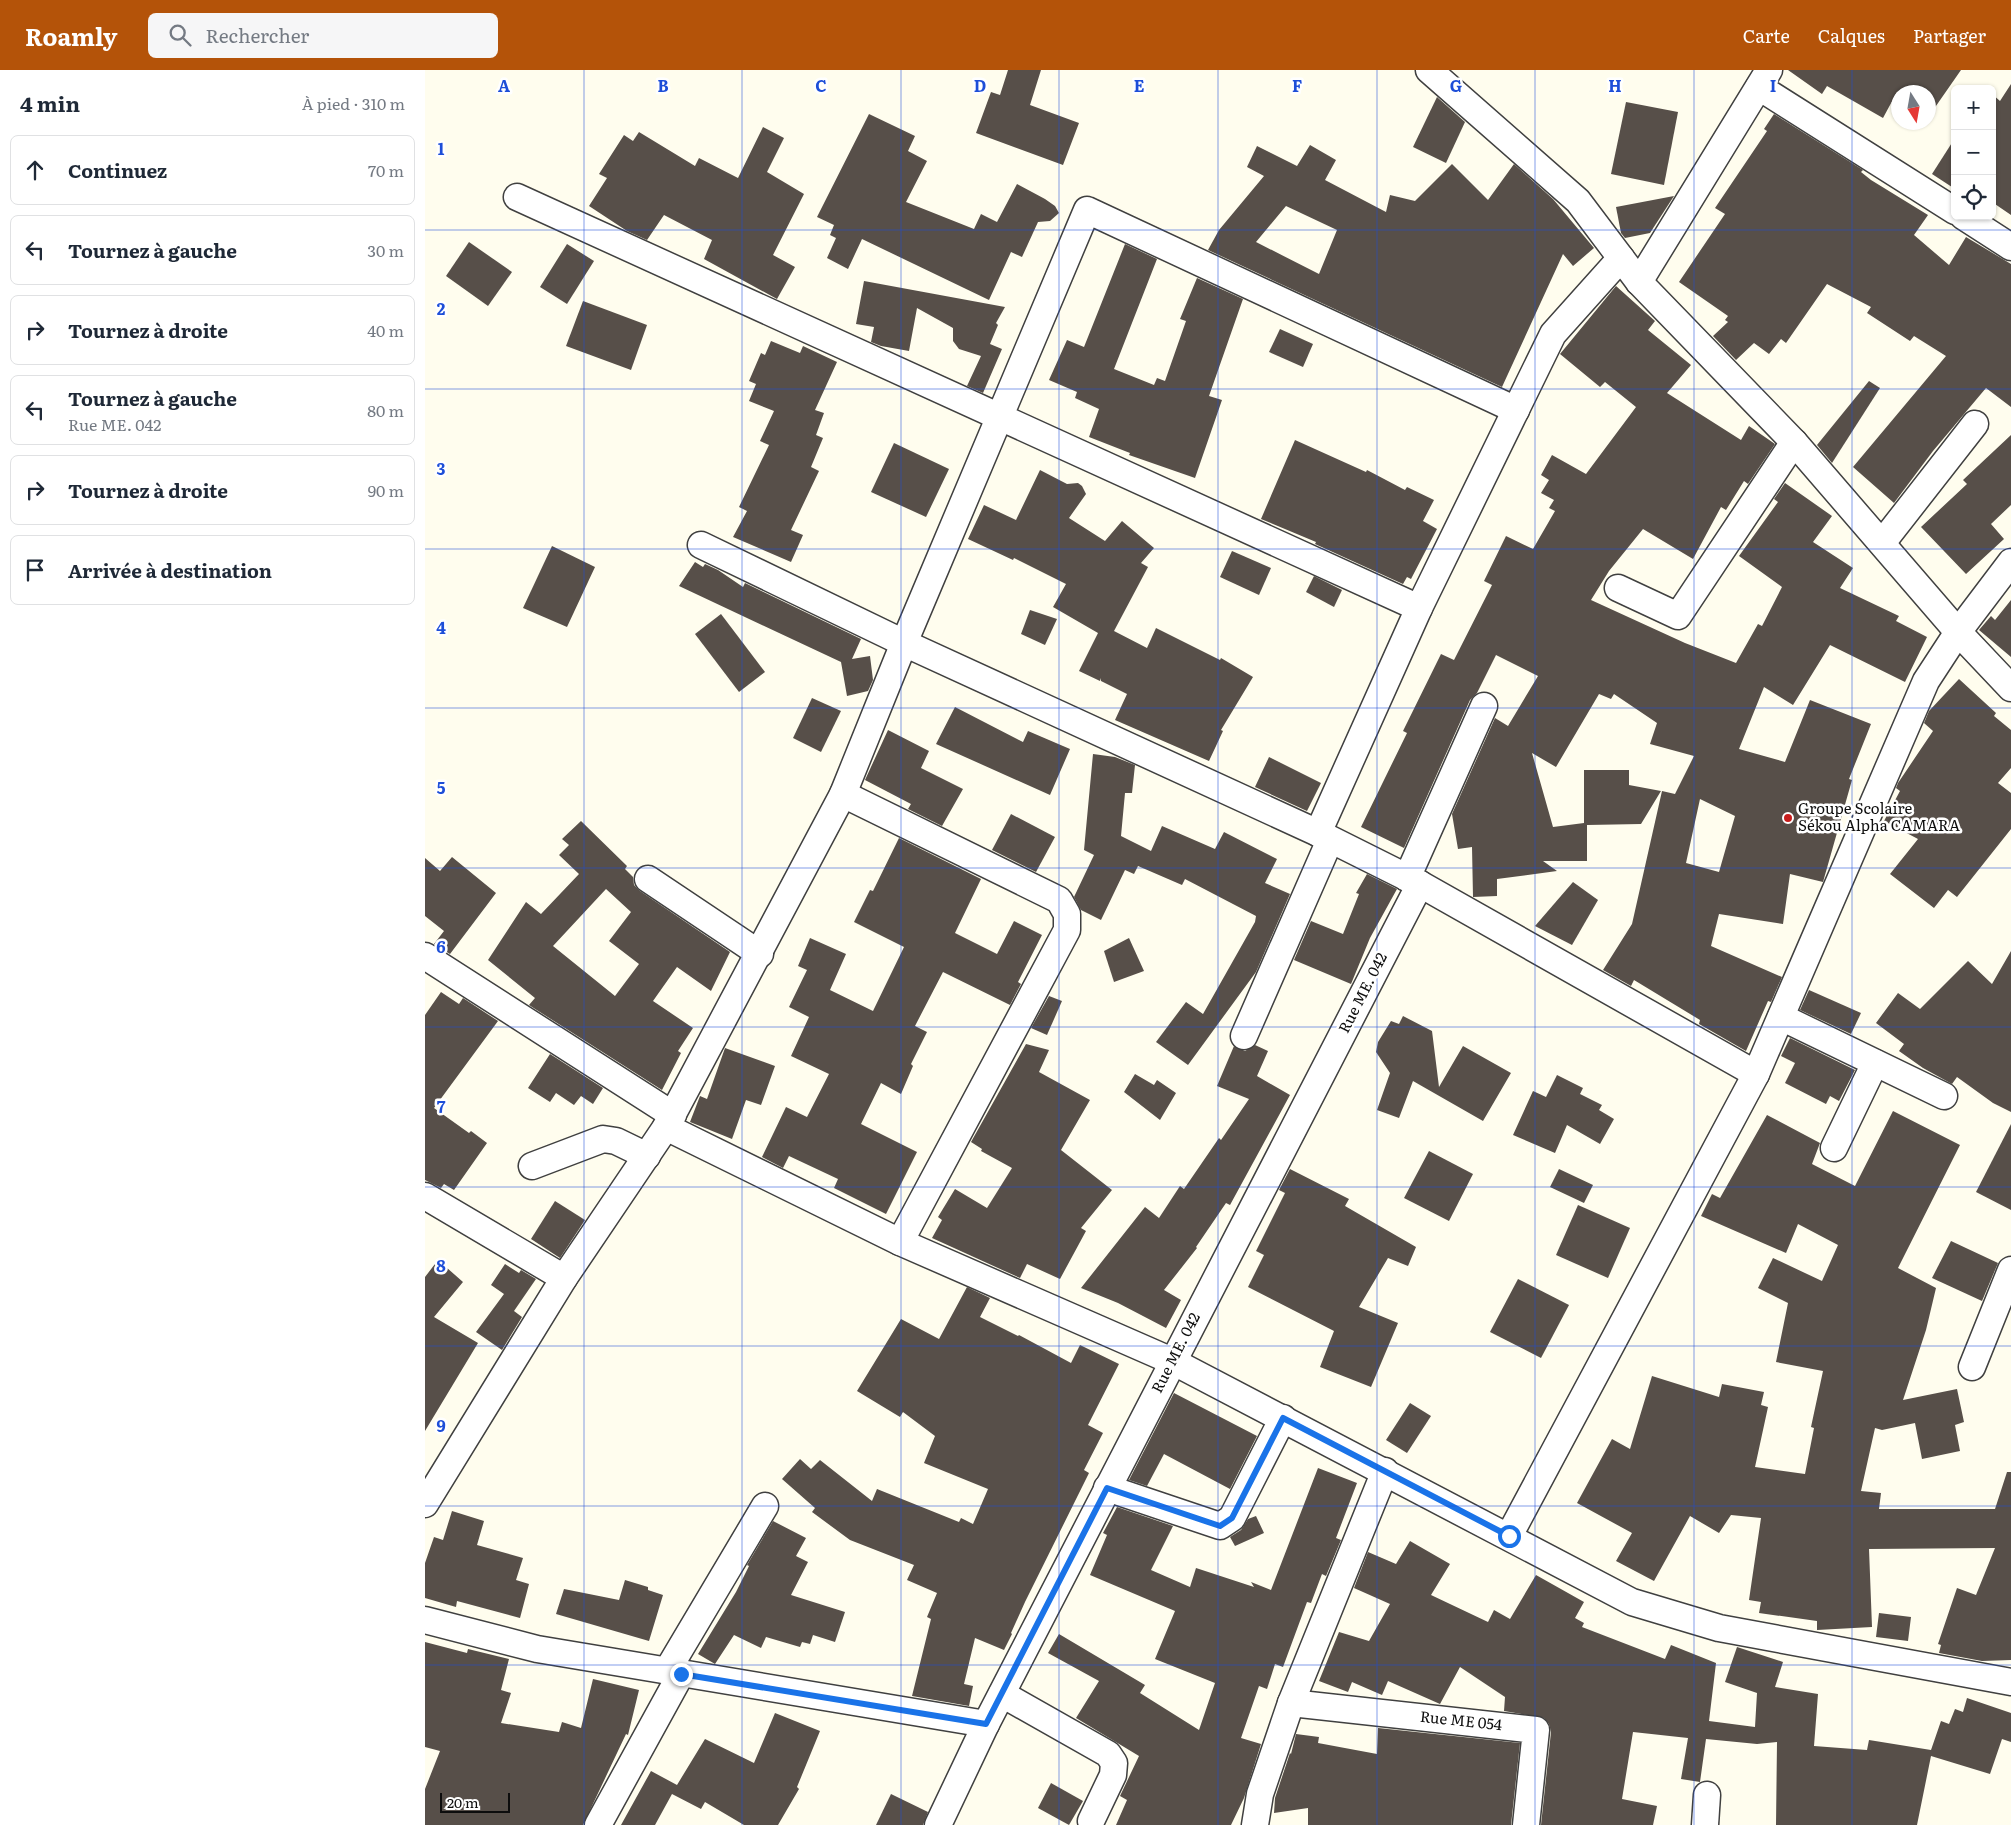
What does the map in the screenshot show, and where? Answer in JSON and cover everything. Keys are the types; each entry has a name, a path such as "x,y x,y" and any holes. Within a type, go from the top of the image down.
{"street":[{"path":"1429,70 1578,201 1639,282 1794,442 1957,632 2011,688"},
{"path":"1639,282 1764,79 1951,208"},
{"path":"517,197 1419,608"},
{"path":"425,1504 564,1278 669,1121 760,954 843,794 904,643 1087,210 1516,410"},
{"path":"1969,220 2011,247"},
{"path":"1243,1036 1419,608 1553,334 1621,258"},
{"path":"1882,544 1975,424"},
{"path":"1618,588 1678,616 1794,442"},
{"path":"701,545 904,643 1324,836 1413,881 1756,1074"},
{"path":"1509,1536 1756,1074 1926,682 1957,632 2011,562"},
{"name":"Rue ME. 042","path":"938,1825 1001,1694 1172,1361 1413,881 1484,706"},
{"path":"843,794 1059,900 1067,914 1067,930 900,1242"},
{"path":"648,879 760,954"},
{"path":"425,956 669,1121 900,1242 1172,1361 1632,1602 1719,1628 2011,1682"},
{"path":"1781,1017 1944,1096"},
{"path":"1834,1148 1875,1063"},
{"path":"532,1166 603,1139 616,1141 647,1156"},
{"path":"425,1196 564,1278"},
{"path":"1972,1367 2011,1270"},
{"path":"1107,1488 1220,1526 1232,1518 1283,1418"},
{"path":"1255,1825 1260,1794 1291,1703 1385,1471"},
{"path":"598,1825 674,1673 765,1506"},
{"path":"425,1620 537,1648 674,1673 986,1724"},
{"path":"1001,1694 1108,1754 1114,1763 1113,1775 1091,1821"},
{"name":"Rue ME 054","path":"1291,1703 1536,1730 1526,1825"},
{"path":"1705,1825 1707,1795"}],"building":[{"path":"1008,70 1041,70 1030,105 1079,123 1063,165 976,133 991,92 1000,95"},
{"path":"1788,70 1961,70 1936,106 1936,85 1891,85 1891,103 1883,118 1827,86 1822,94"},
{"path":"2011,84 2011,215 1996,205 1996,98 2000,101"},
{"path":"1437,97 1465,122 1446,163 1413,147"},
{"path":"1626,102 1678,112 1664,185 1611,174"},
{"path":"869,114 915,136 908,151 927,161 906,202 974,229 981,214 997,222 1017,184 1055,206 1059,213 1050,221 1038,222 1022,257 1011,252 989,300 862,239 848,269 827,258 836,238 830,235 834,225 817,217"},
{"path":"1774,114 1863,170 1861,172 1871,180 1928,215 1914,235 1949,265 1966,237 2011,264 2011,407 1986,388 1933,451 1894,503 1853,467 1946,356 1914,336 1910,341 1867,313 1871,307 1827,284 1786,343 1781,339 1769,354 1754,343 1736,360 1713,336 1728,322 1725,320 1728,316 1679,282 1725,214 1715,208 1767,131 1764,129"},
{"path":"763,127 784,138 767,172 804,194 773,255 795,267 777,299 704,259 712,240 664,215 647,240 627,231 589,206 607,178 599,174 624,135 633,141 639,132 695,166 699,158 738,178"},
{"path":"1951,144 1951,186 1932,174"},
{"path":"1310,145 1336,160 1325,180 1386,212 1390,195 1415,201 1452,164 1488,200 1514,164 1553,199 1594,248 1573,266 1563,254 1502,387 1208,250 1219,230 1264,176 1247,167 1257,146 1297,166","holes":["1286,206 1337,230 1319,274 1256,242"]},
{"path":"1674,196 1650,233 1625,238 1621,233 1616,207"},
{"path":"469,242 512,272 488,306 446,276"},
{"path":"567,244 594,261 567,304 540,287"},
{"path":"1125,244 1157,259 1114,369 1154,385 1157,378 1165,381 1186,321 1180,319 1197,278 1243,299 1209,396 1222,400 1195,478 1129,455 1130,453 1089,437 1099,409 1075,398 1077,392 1049,380 1067,340 1084,347"},
{"path":"864,281 1005,307 996,323 998,325 990,344 1002,349 983,393 967,386 981,356 959,349 953,341 953,328 917,308 909,351 881,346 871,342 874,327 856,324"},
{"path":"1616,286 1655,321 1648,330 1691,365 1667,393 1741,440 1749,426 1775,444 1748,484 1744,481 1726,510 1721,507 1693,559 1643,529 1609,571 1591,600 1685,643 1736,663 1758,624 1762,626 1782,587 1739,556 1778,502 1774,499 1785,483 1832,516 1813,542 1853,568 1840,588 1899,616 1896,621 1927,637 1905,682 1830,645 1793,705 1764,687 1739,749 1785,762 1810,700 1871,724 1849,779 1852,780 1823,882 1790,874 1783,924 1719,914 1711,946 1782,977 1771,1002 1768,1001 1746,1051 1699,1024 1700,1020 1634,980 1631,986 1603,970 1632,924 1662,791 1675,794 1694,756 1650,744 1657,723 1614,694 1611,699 1599,694 1556,767 1532,753 1553,827 1584,823 1584,770 1629,770 1629,785 1661,791 1641,824 1587,825 1587,861 1543,861 1557,871 1497,879 1497,896 1473,897 1472,847 1458,849 1452,814 1495,718 1508,726 1538,676 1496,655 1477,693 1470,700 1404,848 1361,827 1407,733 1403,731 1441,654 1454,660 1492,585 1484,581 1506,536 1533,549 1555,511 1549,508 1554,500 1541,493 1549,480 1541,475 1552,455 1586,474 1636,407 1605,382 1600,387 1560,354","holes":["1700,799 1735,816 1719,872 1686,863"]},
{"path":"583,301 647,325 631,370 566,346"},
{"path":"1280,329 1313,344 1303,367 1269,352"},
{"path":"771,341 800,353 803,346 837,362 815,410 824,413 816,435 823,438 811,467 819,471 791,530 803,535 791,562 733,537 747,511 739,507 769,445 760,441 774,411 749,401 756,384 749,381 761,353 765,355"},
{"path":"1869,381 1880,388 1832,463 1817,445"},
{"path":"2011,435 2011,505 1991,524 2004,539 1966,574 1921,527 1967,484 1963,480"},
{"path":"1295,440 1366,472 1367,470 1405,490 1407,487 1434,500 1423,521 1437,529 1411,579 1407,577 1403,584 1315,544 1316,542 1261,519"},
{"path":"894,443 949,469 926,517 871,492"},
{"path":"1040,470 1067,484 1078,483 1082,486 1086,494 1069,518 1105,541 1122,521 1154,548 1141,563 1148,567 1114,631 1147,648 1156,628 1220,660 1221,658 1253,677 1221,730 1223,731 1209,761 1115,720 1127,694 1101,681 1101,678 1100,681 1079,671 1098,633 1053,607 1066,584 1014,558 1013,560 968,539 984,505 1016,520"},
{"path":"552,546 595,567 567,627 523,608"},
{"path":"1232,551 1271,568 1259,595 1220,577"},
{"path":"695,562 703,567 705,564 718,570 743,587 745,583 861,639 852,659 870,656 873,680 868,691 847,696 841,662 679,586"},
{"path":"1314,576 1342,590 1334,607 1306,592"},
{"path":"2011,600 2011,657 1979,630 1991,616 1995,620"},
{"path":"1030,610 1057,619 1045,645 1021,634"},
{"path":"721,614 765,672 739,692 695,634"},
{"path":"1959,679 1996,713 1994,716 2011,730 2011,768 1998,783 2011,793 2011,829 1957,897 1948,890 1934,908 1890,874 1918,839 1884,821 1900,791 1896,788 1898,783 1933,731 1924,723 1929,711"},
{"path":"812,698 841,711 821,752 793,738"},
{"path":"955,707 1023,742 1028,731 1070,749 1050,795 936,744"},
{"path":"888,730 929,751 921,768 963,789 942,826 908,809 911,804 865,780"},
{"path":"1093,754 1115,757 1135,765 1132,793 1125,793 1121,836 1151,851 1162,826 1215,849 1224,832 1277,859 1265,883 1290,894 1256,972 1188,1065 1156,1042 1186,1002 1203,1014 1255,922 1256,916 1185,879 1182,885 1138,866 1134,874 1125,870 1101,920 1081,910 1074,897 1094,855 1084,850"},
{"path":"1269,757 1321,783 1307,811 1255,787"},
{"path":"1011,814 1055,837 1036,872 992,850"},
{"path":"581,821 627,866 625,869 633,877 634,885 640,891 730,952 711,991 677,967 653,1001 693,1028 678,1051 681,1053 662,1090 529,1005 535,998 488,960 526,902 541,914 579,874 559,855 569,845 562,839","holes":["606,889 631,912 609,941 639,964 615,996 553,946"]},
{"path":"899,838 981,879 955,933 997,954 1014,921 1042,935 1018,982 1021,984 1010,1005 943,972 915,1026 927,1032 911,1064 913,1066 901,1094 881,1083 861,1124 917,1152 886,1214 834,1188 838,1179 789,1156 783,1168 762,1157 786,1107 807,1117 829,1074 791,1056 809,1017 789,1007 807,970 798,966 810,938 846,954 830,990 873,1011 904,947 854,922 870,890 873,891"},
{"path":"452,857 496,893 450,954 434,944 444,931 425,916 425,858 440,871"},
{"path":"1367,874 1397,889 1370,938 1351,984 1294,960 1311,921 1343,934 1359,894 1356,893"},
{"path":"1573,882 1598,900 1572,945 1535,926"},
{"path":"1129,938 1144,971 1114,982 1104,951"},
{"path":"2011,951 2011,1112 1993,1103 1957,1077 1952,1084 1923,1068 1899,1051 1904,1044 1876,1023 1898,993 1920,1009 1968,961 1992,984"},
{"path":"1809,990 1861,1013 1851,1034 1800,1010"},
{"path":"441,992 459,1004 463,998 498,1021 434,1108 469,1133 471,1131 487,1143 454,1190 444,1184 441,1188 425,1180 425,1015"},
{"path":"1049,996 1062,1001 1047,1035 1031,1028"},
{"path":"1403,1016 1432,1031 1439,1087 1463,1046 1511,1073 1483,1121 1413,1081 1399,1118 1377,1110 1390,1073 1376,1052 1378,1042 1391,1021 1399,1024"},
{"path":"1790,1038 1855,1070 1839,1101 1830,1096 1826,1104 1785,1083 1795,1063 1781,1056"},
{"path":"1026,1044 1049,1050 1039,1072 1090,1100 1061,1150 1112,1190 1081,1228 1086,1231 1060,1279 1027,1264 1020,1278 932,1238 942,1220 938,1217 955,1189 987,1208 1012,1168 981,1151 982,1149 971,1142"},
{"path":"1255,1045 1268,1051 1257,1076 1290,1095 1230,1205 1226,1203 1197,1248 1164,1290 1181,1300 1166,1328 1118,1303 1081,1288 1145,1207 1159,1218 1180,1186 1184,1189 1219,1138 1221,1140 1249,1099 1217,1086 1234,1046 1245,1051"},
{"path":"725,1048 775,1066 761,1105 746,1100 732,1139 690,1122 700,1096 707,1099"},
{"path":"550,1054 603,1088 593,1104 581,1096 574,1105 556,1093 550,1102 528,1088"},
{"path":"1135,1074 1154,1085 1157,1080 1176,1093 1160,1120 1124,1092"},
{"path":"1557,1075 1583,1088 1580,1094 1602,1105 1599,1110 1614,1119 1600,1144 1567,1125 1555,1153 1513,1135 1533,1091 1546,1097"},
{"path":"1893,1111 1960,1145 1898,1268 1936,1288 1926,1330 1903,1400 1957,1389 1964,1422 1955,1425 1960,1451 1922,1459 1915,1423 1882,1430 1875,1428 1861,1491 1881,1493 1879,1509 1995,1509 2007,1472 2011,1472 2011,1660 1982,1661 1939,1653 1941,1645 1938,1644 1957,1588 1976,1595 1995,1548 1869,1549 1872,1627 1817,1630 1817,1621 1759,1613 1761,1602 1749,1600 1761,1518 1731,1515 1719,1533 1690,1516 1654,1581 1616,1561 1632,1533 1577,1503 1612,1439 1630,1449 1652,1376 1719,1397 1722,1384 1764,1392 1761,1405 1768,1407 1755,1467 1805,1474 1814,1428 1811,1427 1823,1371 1776,1362 1788,1303 1758,1288 1773,1258 1822,1281 1838,1245 1798,1224 1786,1253 1701,1216 1712,1194 1720,1198 1767,1115 1820,1143 1812,1164 1855,1186"},
{"path":"2011,1124 2011,1210 1976,1192"},
{"path":"1429,1151 1473,1174 1449,1221 1404,1198"},
{"path":"1290,1169 1349,1199 1345,1206 1416,1247 1408,1266 1388,1258 1359,1307 1398,1323 1371,1387 1320,1367 1334,1331 1248,1287 1264,1255 1256,1251 1285,1193 1279,1190"},
{"path":"1559,1169 1593,1185 1584,1203 1550,1187"},
{"path":"555,1201 585,1220 560,1258 531,1239"},
{"path":"1578,1205 1630,1228 1608,1278 1556,1255"},
{"path":"1951,1241 1998,1263 1982,1301 1932,1278"},
{"path":"438,1260 463,1282 434,1317 478,1343 425,1431 425,1277"},
{"path":"505,1264 519,1273 521,1270 536,1279 514,1311 522,1317 502,1350 476,1332 504,1294 491,1285"},
{"path":"1518,1279 1569,1305 1541,1358 1490,1332"},
{"path":"967,1287 990,1298 980,1317 1019,1335 1071,1363 1080,1345 1119,1364 1088,1425 1103,1433 1084,1470 1089,1473 1025,1602 1004,1650 975,1638 964,1684 973,1686 969,1706 912,1696 931,1619 927,1617 937,1593 907,1580 914,1565 850,1540 812,1512 815,1508 782,1479 800,1459 811,1469 820,1460 872,1501 877,1489 959,1522 961,1518 973,1524 988,1489 924,1463 935,1436 903,1412 900,1417 857,1391 901,1319 939,1339"},
{"path":"1174,1393 1257,1436 1230,1489 1164,1454 1147,1486 1129,1480"},
{"path":"1410,1403 1431,1416 1407,1453 1386,1440"},
{"path":"1318,1468 1357,1483 1336,1538 1341,1540 1326,1576 1322,1574 1311,1603 1307,1602 1283,1667 1275,1664 1267,1689 1259,1686 1241,1738 1261,1744 1244,1798 1231,1825 1116,1825 1127,1800 1120,1796 1139,1756 1076,1718 1099,1681 1048,1653 1059,1634 1145,1685 1140,1693 1199,1730 1215,1683 1155,1659 1175,1611 1090,1575 1107,1535 1103,1533 1117,1507 1173,1526 1151,1570 1190,1587 1196,1568 1254,1587 1251,1582 1271,1590"},
{"path":"452,1511 484,1521 477,1545 523,1558 516,1580 529,1584 520,1618 457,1601 456,1607 425,1598 425,1563 434,1537 443,1540"},
{"path":"1256,1516 1264,1533 1235,1546 1230,1537 1241,1530 1248,1519"},
{"path":"773,1521 806,1538 796,1556 808,1562 791,1595 845,1612 835,1642 813,1635 810,1644 802,1642 800,1647 766,1637 761,1648 734,1635 715,1664 698,1654 736,1592 749,1566 747,1565"},
{"path":"1410,1541 1450,1564 1431,1595 1488,1622 1494,1610 1510,1619 1536,1575 1584,1602 1575,1618 1584,1623 1582,1627 1665,1659 1671,1645 1716,1663 1709,1721 1755,1727 1757,1693 1725,1682 1737,1647 1783,1662 1775,1687 1818,1694 1814,1746 1867,1750 1869,1740 1931,1750 1941,1721 1949,1724 1955,1709 1963,1712 1967,1698 2011,1713 2011,1742 2002,1739 1990,1774 1931,1756 1917,1825 1776,1825 1777,1742 1757,1744 1706,1739 1700,1782 1681,1779 1688,1738 1633,1732 1622,1799 1657,1806 1653,1825 1541,1825 1551,1732 1549,1724 1544,1718 1504,1711 1505,1697 1460,1667 1440,1704 1388,1681 1382,1695 1352,1682 1348,1692 1319,1681 1339,1632 1369,1641 1390,1604 1354,1588 1368,1552 1396,1564"},
{"path":"625,1580 648,1587 648,1590 663,1595 649,1641 556,1614 564,1589 619,1600"},
{"path":"1879,1613 1911,1617 1908,1641 1876,1637"},
{"path":"425,1642 467,1653 468,1649 509,1659 501,1690 511,1693 501,1723 559,1732 562,1722 581,1728 593,1679 639,1690 628,1735 626,1734 583,1825 425,1825 425,1789 440,1751 425,1747"},
{"path":"775,1713 820,1731 797,1787 799,1789 778,1825 744,1825 705,1802 701,1809 672,1794 655,1825 621,1825 651,1771 677,1785 705,1739 754,1763"},
{"path":"1378,1728 1520,1743 1511,1825 1308,1825 1308,1808 1274,1813 1275,1798 1296,1734 1319,1737 1318,1743 1377,1754"},
{"path":"1051,1783 1083,1801 1069,1825 1038,1808"},
{"path":"891,1794 928,1812 923,1825 876,1825"}],"place":[{"name":"Groupe Scolaire Sékou Alpha CAMARA","path":"1788,818"}],"route":[{"path":"681,1674 986,1724 1107,1488 1220,1526 1232,1518 1283,1418 1509,1536"}]}
